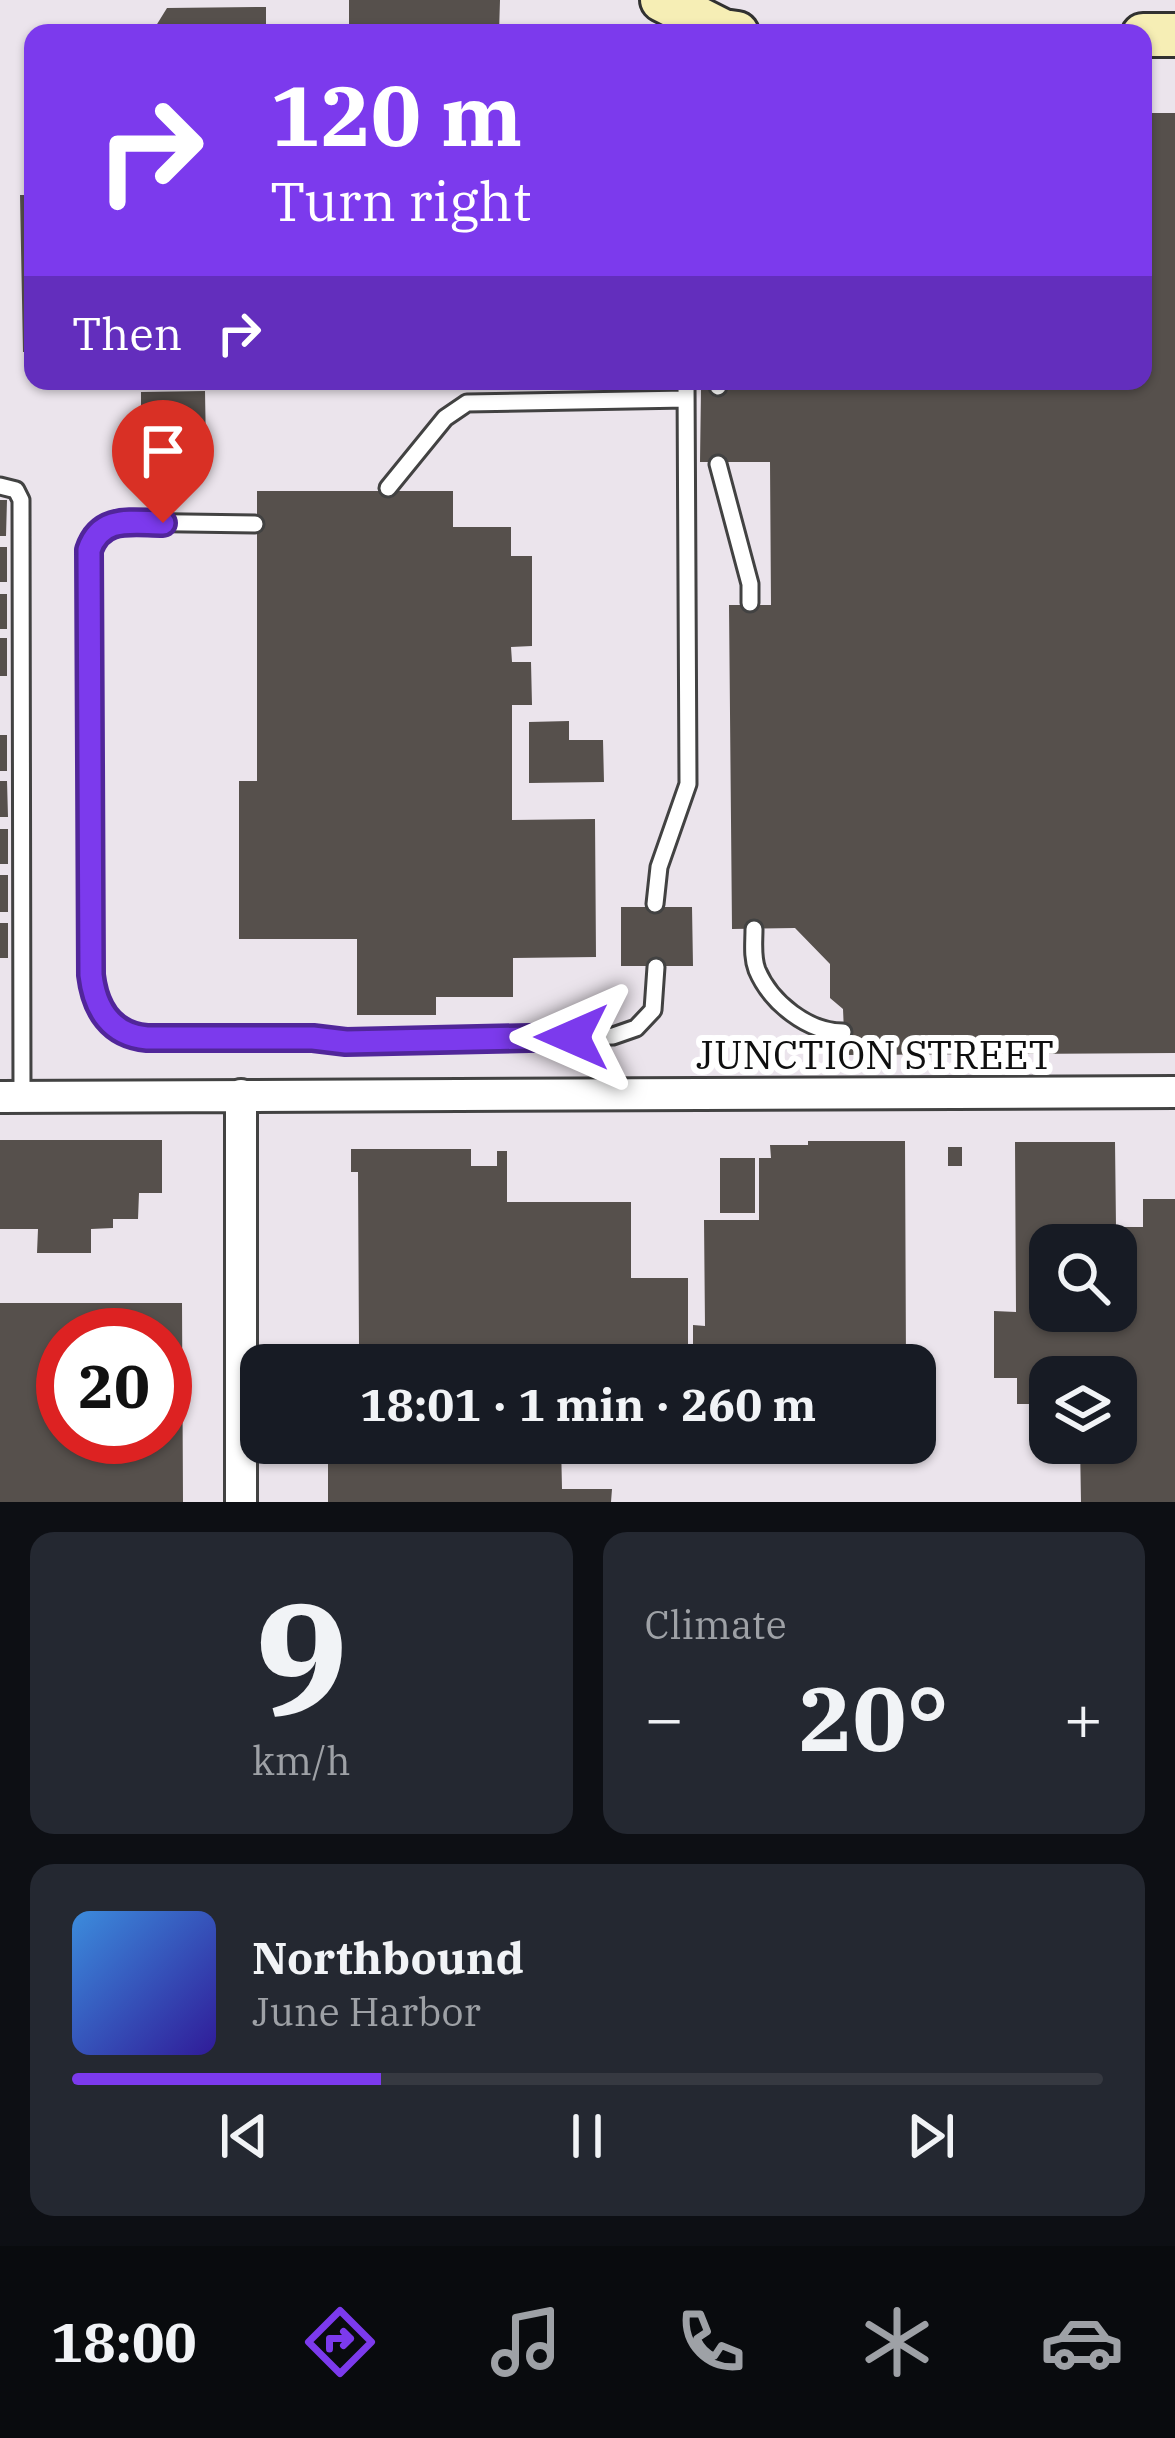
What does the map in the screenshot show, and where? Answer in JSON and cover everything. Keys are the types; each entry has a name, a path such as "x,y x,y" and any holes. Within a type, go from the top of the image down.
{"street":[{"name":"JUNCTION STREET","path":"11,1096 1175,1092"},
{"path":"241,1096 241,1502"}],"lane":[{"path":"655,904 659,867 688,784 686,390"},
{"path":"388,488 445,418 467,403 686,400"},
{"path":"718,464 750,584 750,603"},
{"path":"0,486 16,490 21,500 21,1036 11,1096"},
{"path":"255,524 117,522 102,528 92,542 91,975 105,1017 132,1037 147,1038 369,1042 613,1036 636,1028 653,1010 656,967"},
{"path":"754,929 755,965 765,983 808,1027 843,1032"},
{"path":"0,1036 21,1036"}],"shaded area":[{"path":"0,0 1175,0 1175,1502 0,1502"}],"building":[{"path":"349,0 500,0 499,24 349,24"},
{"path":"266,7 266,24 157,24 167,8"},
{"path":"1152,113 1175,113 1175,1053 845,1055 843,1009 830,998 830,964 795,928 732,929 729,605 771,605 770,462 700,462 701,390 1152,390"},
{"path":"20,195 24,195 23,352"},
{"path":"205,391 206,450 141,451 141,392"},
{"path":"257,491 453,491 453,527 511,527 511,556 532,556 532,646 511,647 512,662 531,662 532,705 512,705 512,820 595,819 596,957 513,958 513,997 436,997 436,1015 357,1015 357,939 239,939 239,781 257,781"},
{"path":"0,500 7,500 6,536 0,536"},
{"path":"0,547 7,547 7,582 0,582"},
{"path":"0,594 7,594 7,629 0,629"},
{"path":"0,638 7,638 7,676 0,676"},
{"path":"569,721 569,740 603,740 604,782 529,783 529,722"},
{"path":"0,735 7,735 7,771 0,771"},
{"path":"0,781 7,781 8,817 0,817"},
{"path":"0,829 8,829 8,864 0,864"},
{"path":"0,875 8,875 8,912 0,912"},
{"path":"621,907 692,907 693,966 621,966"},
{"path":"0,923 8,923 8,958 0,958"},
{"path":"0,1140 162,1140 162,1193 139,1193 138,1219 113,1219 113,1228 91,1229 91,1253 37,1253 38,1229 0,1229"},
{"path":"808,1141 905,1141 906,1344 693,1344 693,1325 705,1326 704,1220 759,1220 759,1158 771,1158 770,1145 808,1145"},
{"path":"1015,1142 1115,1142 1116,1224 1029,1224 1029,1332 1137,1332 1137,1227 1143,1227 1143,1199 1175,1199 1175,1502 1081,1502 1080,1464 1137,1464 1137,1356 1029,1356 1029,1404 1017,1404 1017,1378 994,1378 994,1311 1016,1312"},
{"path":"948,1147 962,1147 962,1166 948,1166"},
{"path":"351,1149 471,1149 471,1166 497,1166 497,1151 507,1151 507,1202 631,1202 631,1278 688,1278 688,1344 359,1344 358,1172 351,1172"},
{"path":"720,1158 755,1158 755,1213 720,1213"},
{"path":"0,1303 182,1303 182,1308 36,1308 36,1464 183,1464 183,1502 0,1502"},
{"path":"328,1464 561,1464 562,1489 612,1489 611,1502 328,1502"}],"route":[{"path":"163,523 108,524 96,534 89,550 91,975 105,1017 132,1037 147,1038 346,1042 572,1037"}]}
